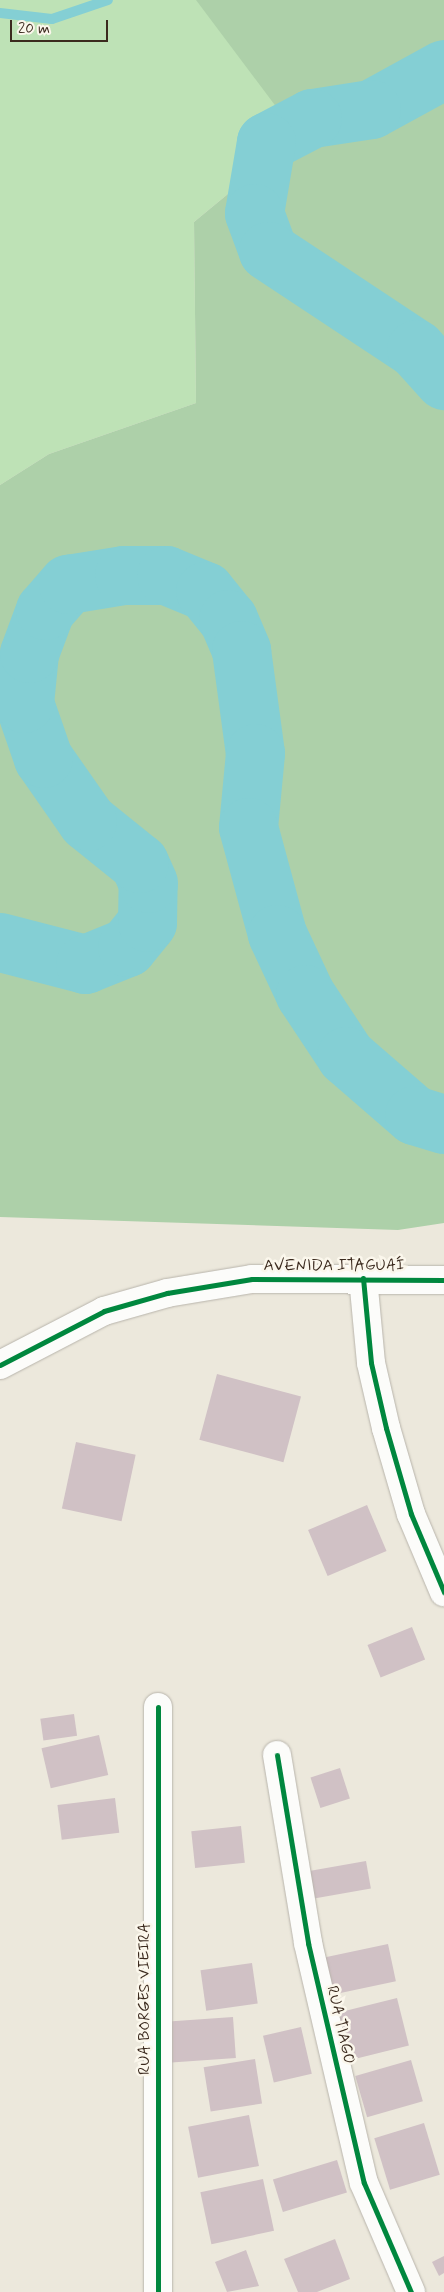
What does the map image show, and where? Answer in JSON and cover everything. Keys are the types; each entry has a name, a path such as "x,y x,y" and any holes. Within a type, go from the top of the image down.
{"street":[{"name":"AVENIDA ITAGUAÍ","path":"0,1365 104,1312 167,1293 252,1278 444,1280"},
{"path":"363,1278 371,1363 386,1428 411,1514 444,1592"},
{"name":"RUA BORGES VIEIRA","path":"158,1707 158,2292"},
{"name":"RUA TIAGO","path":"277,1755 308,1943 364,2184 411,2292"}],"green space":[{"path":"0,0 201,0 298,136 194,222 196,403 49,454 0,485"},
{"path":"196,0 444,0 444,1223 398,1230 0,1217 0,485 49,454 196,403 194,222 298,136"}],"building":[{"path":"217,1374 301,1397 283,1462 199,1440"},
{"path":"76,1442 136,1455 122,1521 62,1509"},
{"path":"367,1505 387,1551 328,1576 308,1530"},
{"path":"412,1627 425,1659 381,1677 367,1645"},
{"path":"74,1714 77,1736 43,1741 40,1719"},
{"path":"99,1735 108,1775 51,1788 42,1748"},
{"path":"340,1768 350,1798 320,1808 311,1778"},
{"path":"115,1798 119,1833 62,1840 57,1805"},
{"path":"241,1826 245,1863 195,1868 191,1831"},
{"path":"366,1861 371,1889 313,1899 308,1871"},
{"path":"388,1944 396,1981 327,1996 320,1959"},
{"path":"252,1963 258,2004 206,2011 201,1970"},
{"path":"397,1998 409,2046 350,2060 338,2013"},
{"path":"233,2017 236,2058 168,2063 165,2022"},
{"path":"301,2027 312,2074 274,2083 263,2036"},
{"path":"255,2059 262,2103 211,2112 204,2067"},
{"path":"411,2060 423,2101 367,2117 355,2076"},
{"path":"249,2115 259,2166 198,2178 188,2127"},
{"path":"424,2123 440,2175 390,2190 374,2138"},
{"path":"337,2160 347,2193 283,2212 273,2180"},
{"path":"263,2179 274,2231 211,2244 200,2192"},
{"path":"335,2239 350,2279 317,2292 298,2292 284,2259"},
{"path":"246,2250 259,2286 227,2292 215,2262"},
{"path":"444,2256 444,2273 439,2276 432,2262"}],"waterway":[{"path":"0,13 52,19 108,0"},
{"path":"444,69 371,109 312,118 266,142 254,213 268,251 416,349 444,380"},
{"path":"0,942 85,964 127,947 147,922 148,883 139,863 87,821 43,758 24,703 29,653 45,610 68,584 124,575 166,575 205,591 228,619 241,650 255,753 248,827 277,934 305,994 346,1056 414,1115 444,1124"}],"cycle path":[{"path":"363,1278 371,1363 386,1428 411,1514 444,1592"},
{"path":"0,1365 104,1311 167,1293 252,1279 444,1280"},
{"path":"158,1707 158,2292"},
{"path":"277,1755 308,1943 364,2183 411,2292"}]}
